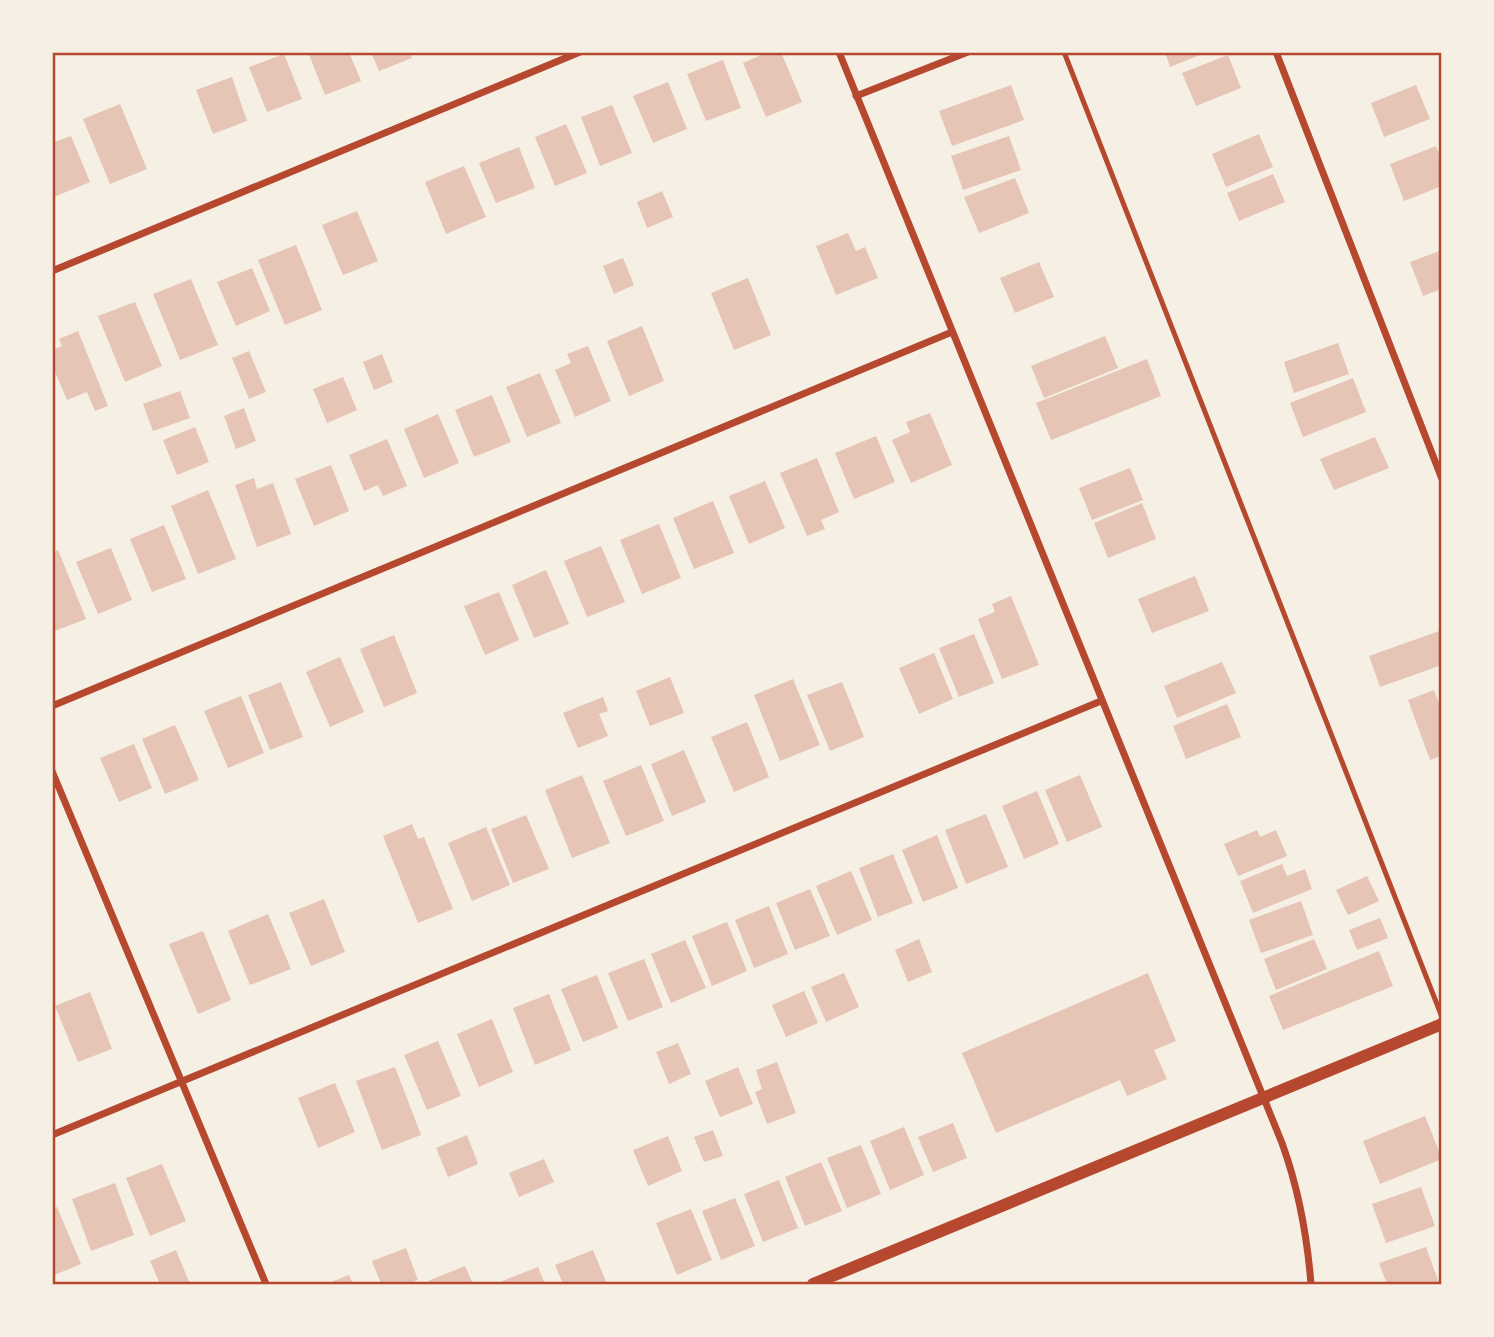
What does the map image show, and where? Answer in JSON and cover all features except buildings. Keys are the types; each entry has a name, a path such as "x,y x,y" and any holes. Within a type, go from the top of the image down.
{"street":[{"path":"52,271 580,52"},
{"path":"839,52 1101,701 1265,1098 1298,1187 1307,1236 1311,1284"},
{"path":"856,96 968,52"},
{"path":"1276,52 1441,479"},
{"path":"52,706 953,332"},
{"path":"52,1135 1101,701"},
{"path":"52,771 266,1284"},
{"path":"813,1284 1441,1024"}],"lane":[{"path":"1064,52 1441,1017"}]}
